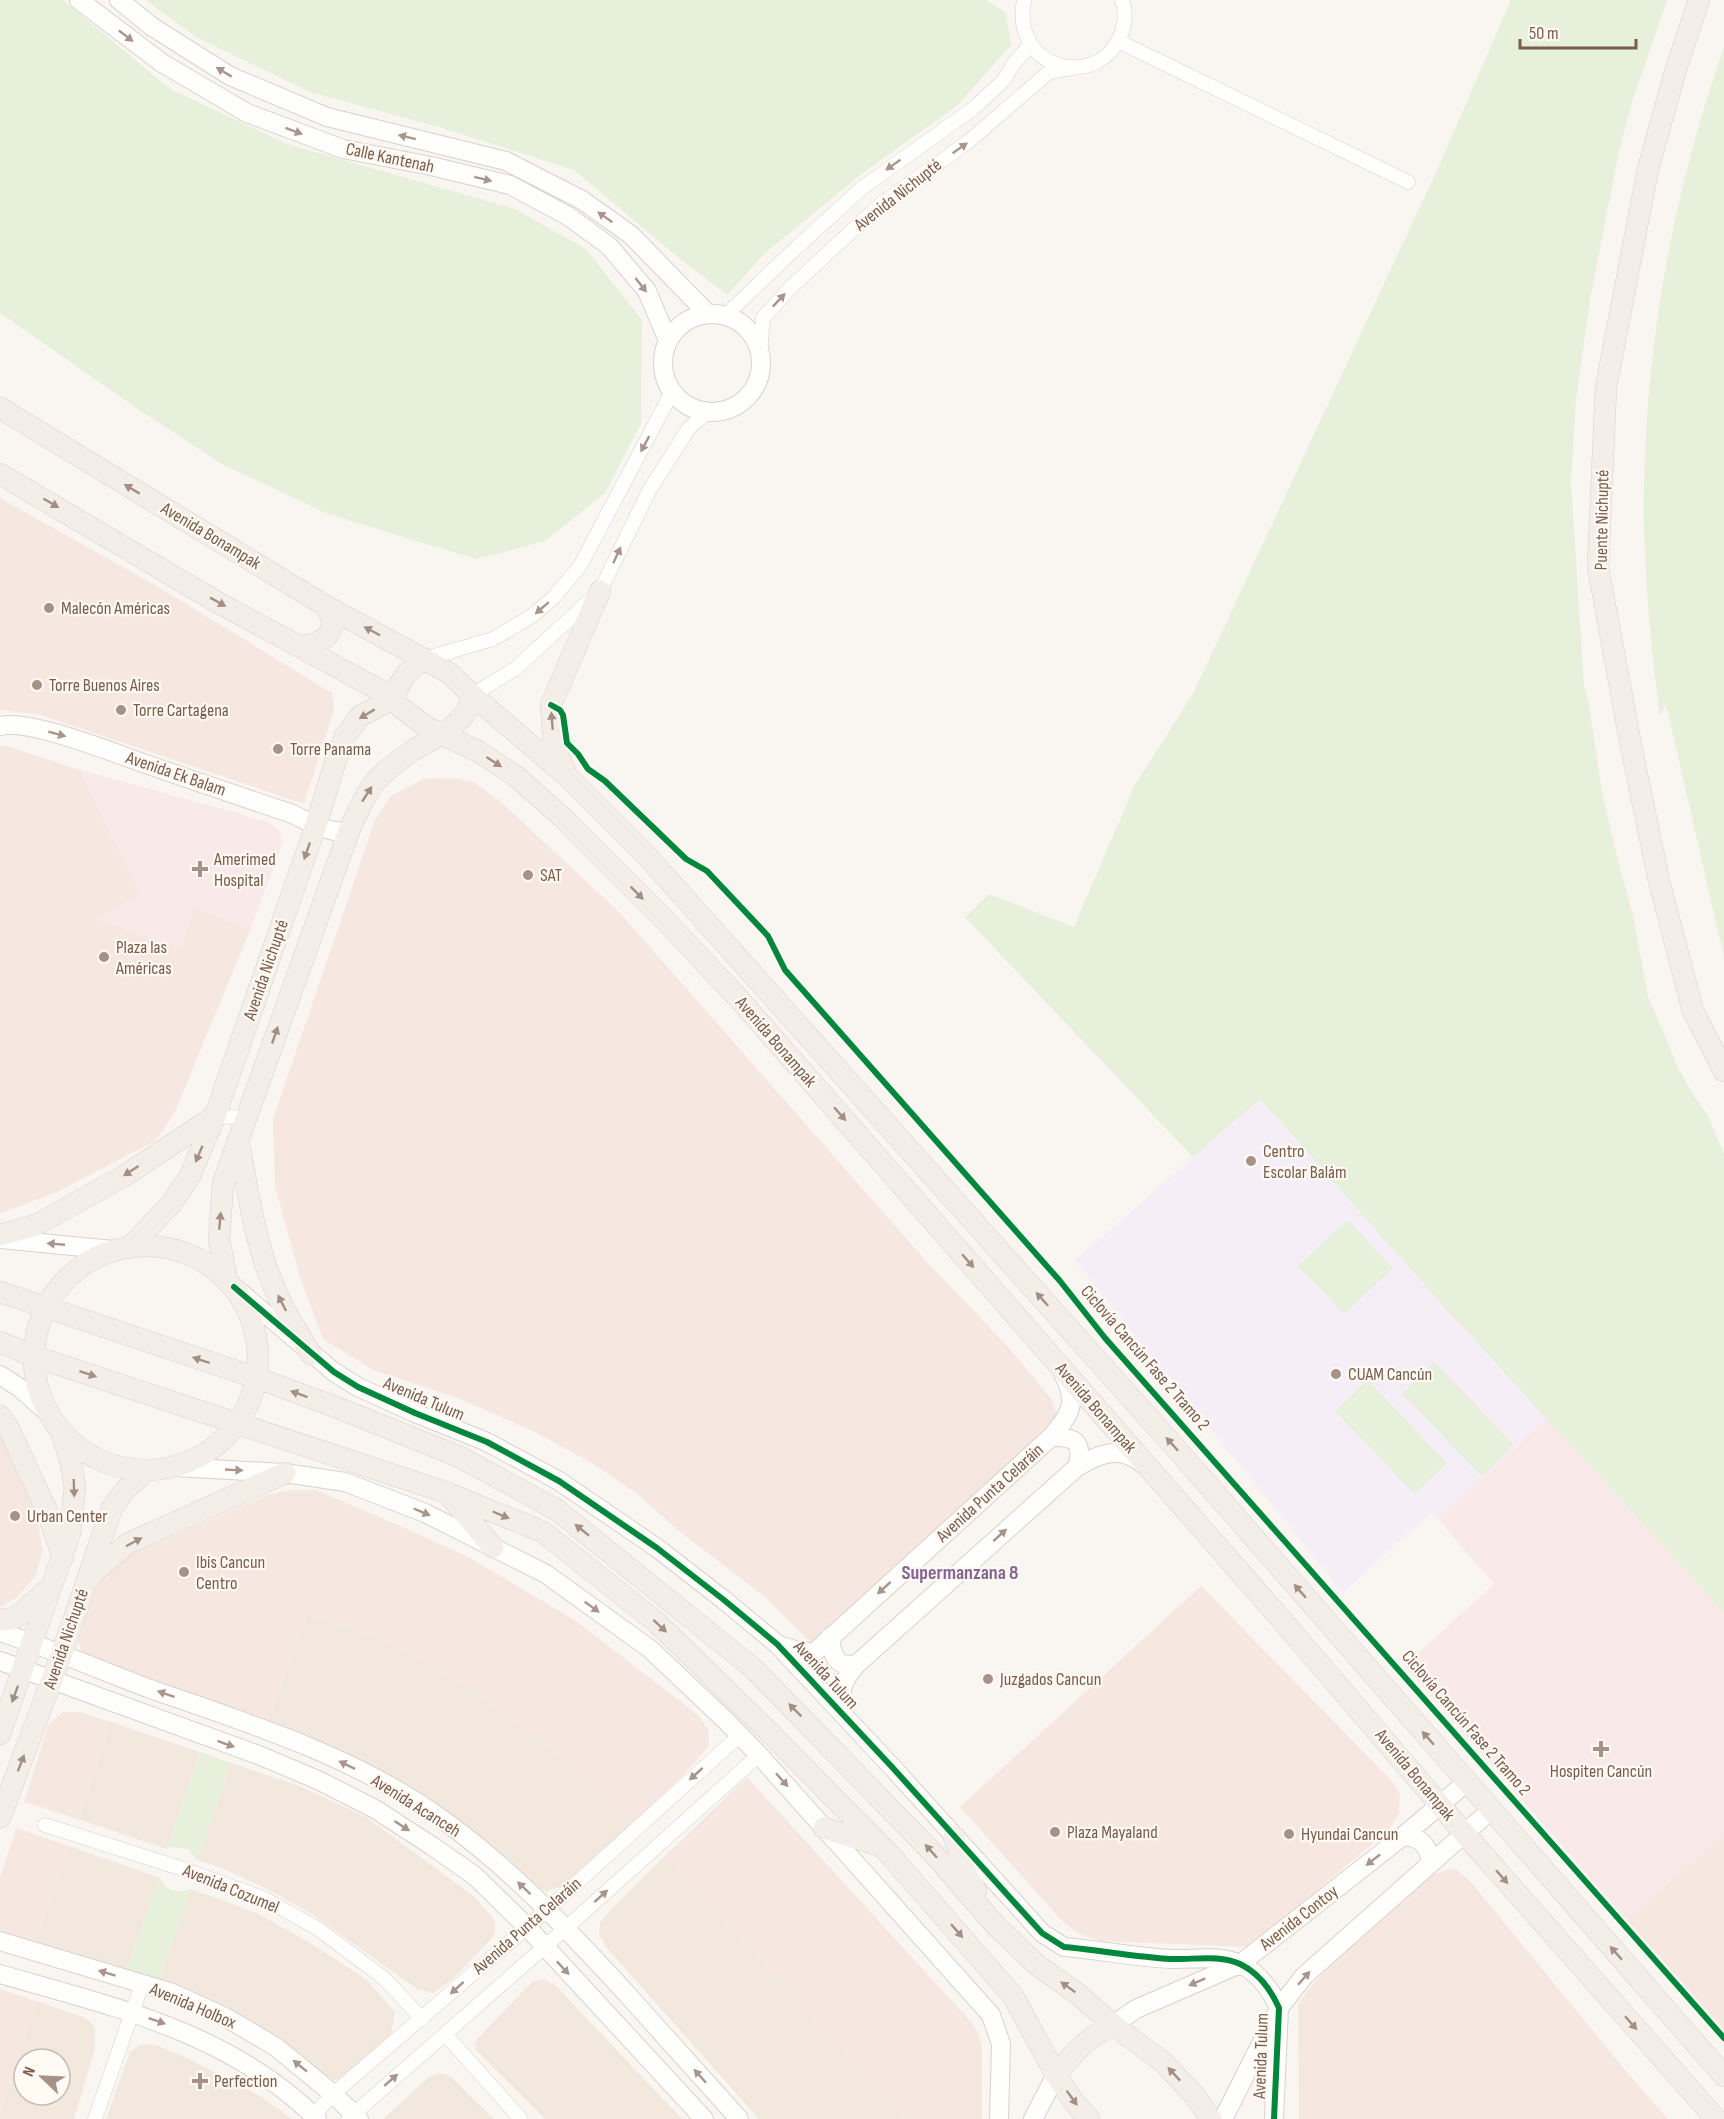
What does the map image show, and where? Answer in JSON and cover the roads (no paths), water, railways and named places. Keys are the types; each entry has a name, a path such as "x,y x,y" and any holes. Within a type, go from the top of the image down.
{"main road":[{"name":"Puente Nichupté","path":"1699,0 1648,169 1606,387 1598,567 1659,881 1693,1011 1724,1071"},
{"name":"Avenida Bonampak","path":"0,408 324,604 424,659"},
{"path":"0,474 217,602 394,698 400,707 442,734 464,717 472,695 449,673 424,659 404,675 394,698"},
{"path":"568,777 554,745 550,705 600,591"},
{"path":"300,646 318,643 328,635 331,619 324,604"},
{"name":"Avenida Bonampak","path":"472,695 568,777 648,857 1181,1454 1724,2076"},
{"name":"Avenida Nichupté","path":"122,1248 171,1204 190,1176 215,1116 345,736 360,716 394,698"},
{"name":"Avenida Bonampak","path":"442,734 479,752 517,777 563,818 661,916 739,999 1156,1475 1464,1833 1716,2119"},
{"name":"Avenida Nichupté","path":"230,1283 219,1235 223,1183 349,831 360,806 376,781 413,750 442,734"},
{"path":"0,1237 36,1225 124,1176 215,1116"},
{"path":"238,1142 266,1265 274,1288 311,1354"},
{"path":"157,1245 183,1250 207,1262 230,1283 249,1310 255,1327 258,1352 257,1378 247,1406 225,1437 192,1461 175,1467 147,1470 123,1468 99,1461 78,1448 60,1431 48,1413 37,1385 33,1356 37,1331 45,1308 61,1284 77,1268 96,1257 122,1248 157,1245"},
{"path":"0,1292 257,1378 341,1409 460,1457 557,1510 754,1669 926,1845 996,1926 1037,1965 1078,1994 1113,2025 1163,2062 1195,2096 1211,2119"},
{"path":"0,1342 33,1356 445,1492 543,1532 656,1622 881,1846 1013,1996 1056,2075 1074,2102 1089,2119"},
{"path":"0,1416 8,1427 46,1509 63,1557"},
{"name":"Avenida Nichupté","path":"0,1734 70,1533 75,1487 70,1459 60,1431"},
{"name":"Avenida Nichupté","path":"0,1818 62,1653 112,1508 127,1488 147,1470"},
{"path":"88,1577 129,1543 285,1473"},
{"path":"445,1492 493,1547"},
{"path":"0,1620 15,1618 50,1588"},
{"path":"824,1828 881,1846"},
{"path":"954,1837 967,1876 996,1926"},
{"path":"1056,2075 1093,2035 1113,2025"}],"street":[{"name":"Calle Kantenah","path":"79,0 162,63 247,113 343,149 431,166 510,185 568,216 609,246 647,291 668,341"},
{"name":"Calle Kantenah","path":"119,0 151,26 230,76 327,117 506,161 582,200 631,235 717,315"},
{"path":"1024,0 1021,14 1024,32 1030,45 1043,58 1059,66 1072,68"},
{"path":"1123,2 1125,24 1119,41 1408,182"},
{"name":"Avenida Nichupté","path":"760,352 763,318 791,287 881,204 968,142 1048,72 1090,65 1106,56 1119,41"},
{"name":"Avenida Nichupté","path":"717,315 862,188 974,108 1004,80 1014,63 1030,45"},
{"path":"862,188 881,204"},
{"path":"717,315 741,323 753,336 760,352 761,367 757,384 747,398 731,409 708,412 693,409 678,399 665,377 663,360 668,341 679,327 693,318 717,315"},
{"path":"424,659 493,639 532,616 553,598 580,566 672,392"},
{"path":"472,695 515,669 600,591 650,489 689,428 708,412"},
{"path":"627,479 650,489"},
{"name":"Avenida Ek Balam","path":"0,726 30,727 73,739 290,813 332,832 349,831"},
{"path":"215,1116 246,1118"},
{"path":"0,1237 122,1248"},
{"name":"Avenida Tulum","path":"230,1283 334,1372 358,1387 487,1442 559,1481 657,1548 724,1600 777,1644 892,1767 1042,1934 1064,1947 1170,1959 1222,1958 1240,1964 1260,1978 1272,1993 1279,2008 1274,2119"},
{"name":"Avenida Punta Celaráin","path":"777,1644 805,1653 816,1651 1051,1437 1065,1420 1071,1404 1071,1389 1057,1362"},
{"path":"0,1375 20,1388 48,1413"},
{"path":"1051,1437 1067,1436 1076,1443 1081,1454 1077,1467"},
{"path":"842,1714 844,1680 857,1664 1077,1467 1096,1455 1115,1453 1133,1456 1156,1475"},
{"path":"175,1467 285,1473 345,1482 425,1513 546,1574 650,1649 759,1755 991,2015 1001,2044 999,2119"},
{"name":"Avenida Acanceh","path":"0,1632 263,1728 324,1754 384,1784 438,1816 499,1863 566,1928 740,2119"},
{"path":"830,1637 831,1652 837,1660 848,1666 857,1664"},
{"name":"Avenida Acanceh","path":"0,1661 261,1756 320,1781 375,1809 475,1876 526,1926 704,2119"},
{"name":"Avenida Punta Celaráin","path":"315,2117 333,2094 547,1910 740,1735"},
{"name":"Avenida Punta Celaráin","path":"354,2117 759,1755"},
{"name":"Avenida Contoy","path":"1113,2025 1136,2009 1240,1964 1402,1837 1467,1782"},
{"path":"1223,2119 1279,2008 1304,1976 1491,1810"},
{"name":"Avenida Cozumel","path":"45,1825 180,1868 263,1898 317,1928 386,1979 422,2019"},
{"path":"1402,1837 1413,1837 1423,1843 1430,1853 1431,1863"},
{"name":"Avenida Holbox","path":"0,1941 170,1992 225,2017 276,2047 333,2094 354,2117"},
{"name":"Avenida Holbox","path":"0,1974 166,2024 217,2047 265,2076 315,2117"},
{"path":"95,2119 142,1984"},
{"path":"445,2034 521,2119"},
{"path":"1033,2119 1056,2075"}],"place":[{"name":"Malecón Américas","path":"49,608"},
{"name":"Torre Buenos Aires","path":"37,685"},
{"name":"Torre Cartagena","path":"121,710"},
{"name":"Torre Panama","path":"278,749"},
{"name":"Amerimed Hospital","path":"200,869"},
{"name":"SAT","path":"528,875"},
{"name":"Plaza las Américas","path":"104,957"},
{"name":"Centro Escolar Balám","path":"1251,1161"},
{"name":"CUAM Cancún","path":"1336,1374"},
{"name":"Urban Center","path":"15,1516"},
{"name":"Ibis Cancun Centro","path":"184,1572"},
{"name":"Juzgados Cancun","path":"988,1679"},
{"name":"Hospiten Cancún","path":"1601,1749"},
{"name":"Plaza Mayaland","path":"1055,1832"},
{"name":"Hyundai Cancun","path":"1289,1834"},
{"name":"Perfection","path":"200,2081"}],"district":[{"name":"Supermanzana 8","path":"960,1573"}]}
